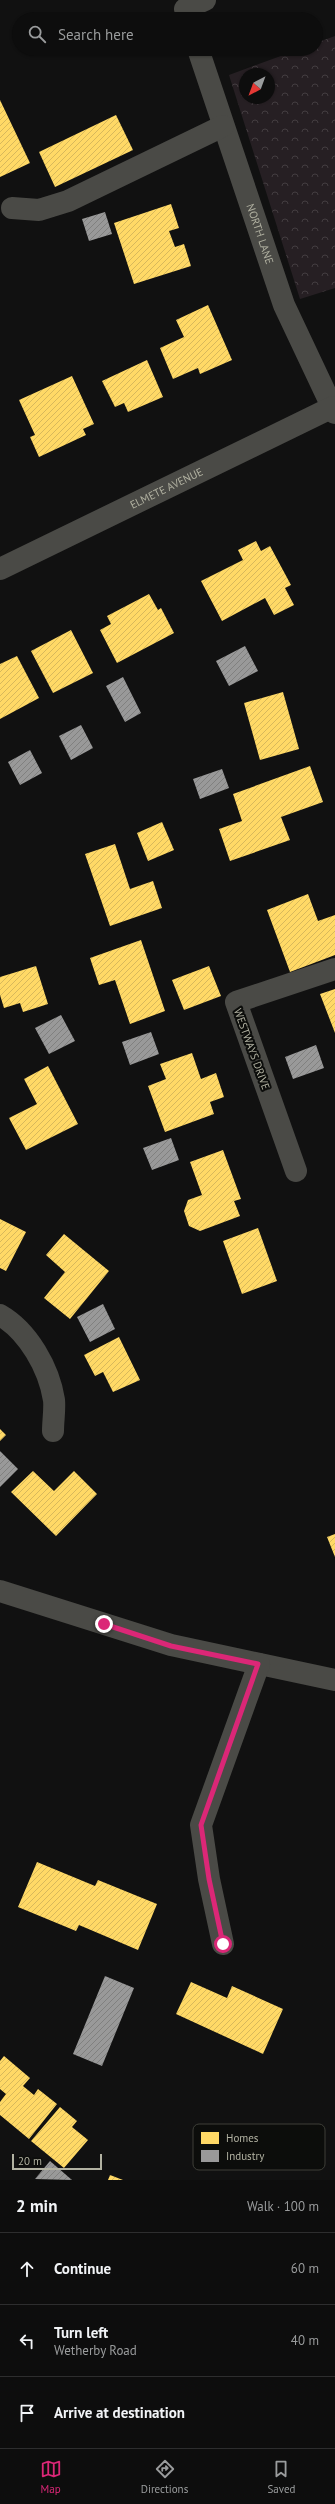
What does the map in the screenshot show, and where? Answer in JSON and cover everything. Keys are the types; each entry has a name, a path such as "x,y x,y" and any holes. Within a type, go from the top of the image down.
{"street":[{"path":"185,9 205,0"},
{"name":"NORTH LANE","path":"200,56 284,305 334,410"},
{"path":"12,208 39,210 68,201 223,126"},
{"name":"ELMETE AVENUE","path":"0,569 334,410"},
{"name":"WESTWAYS DRIVE","path":"296,1171 236,1002 335,969"},
{"path":"0,1315 29,1342 46,1371 54,1400 53,1431"},
{"path":"0,1591 171,1646 335,1680"},
{"path":"223,1944 209,1879 201,1825 258,1664"}],"green space":[{"path":"335,36 335,288 300,299 229,75 239,71 239,104 275,104 275,68 248,68 281,56 323,56 323,40"}],"building: Homes":[{"path":"0,100 30,163 0,177"},
{"path":"116,115 133,150 55,187 39,152"},
{"path":"171,204 179,228 169,231 175,247 184,244 191,266 134,284 114,223"},
{"path":"208,305 232,360 200,374 198,368 173,379 160,348 184,337 176,320"},
{"path":"147,360 163,397 128,412 124,403 115,407 102,381"},
{"path":"72,376 94,424 83,429 86,435 39,457 30,437 35,435 19,400"},
{"path":"256,541 261,551 270,546 291,585 285,588 294,605 274,615 265,598 222,621 201,581 243,560 238,550"},
{"path":"149,594 158,610 161,608 174,633 117,663 100,630 111,624 107,616"},
{"path":"71,630 93,673 53,693 31,651"},
{"path":"17,656 39,698 0,719 0,664"},
{"path":"283,692 299,749 260,760 244,703"},
{"path":"310,766 323,802 281,817 290,840 230,861 219,829 242,821 233,794"},
{"path":"162,822 174,850 148,861 137,833"},
{"path":"115,844 130,889 153,881 162,908 110,926 85,854"},
{"path":"308,894 318,921 335,915 335,955 290,972 267,910"},
{"path":"141,940 165,1011 130,1024 115,980 99,985 90,958"},
{"path":"36,966 48,1004 23,1012 20,1003 4,1008 0,995 0,977"},
{"path":"209,966 221,996 184,1010 172,980"},
{"path":"335,989 335,1033 320,994"},
{"path":"192,1053 201,1079 216,1073 224,1097 210,1102 214,1114 165,1132 148,1086 166,1079 160,1064"},
{"path":"48,1066 78,1124 26,1150 9,1118 37,1104 24,1079"},
{"path":"223,1150 241,1199 234,1201 240,1216 200,1231 189,1226 184,1211 188,1200 202,1195 190,1162"},
{"path":"0,1219 26,1232 6,1271 0,1268"},
{"path":"258,1228 277,1281 242,1294 223,1241"},
{"path":"64,1234 109,1271 70,1319 44,1298 65,1272 46,1255"},
{"path":"119,1337 140,1380 113,1392 103,1372 95,1376 84,1355"},
{"path":"0,1429 6,1435 0,1441"},
{"path":"33,1471 54,1491 74,1471 97,1494 56,1536 11,1492"},
{"path":"335,1534 335,1557 327,1537"},
{"path":"37,1862 95,1886 98,1880 157,1904 138,1950 79,1925 76,1931 18,1907"},
{"path":"191,1982 227,1998 232,1986 283,2009 263,2054 176,2014"},
{"path":"4,2056 30,2078 23,2086 34,2095 38,2089 57,2104 29,2139 0,2115 0,2102 6,2094 0,2089 0,2061"},
{"path":"60,2107 77,2121 72,2127 88,2140 64,2168 31,2141"},
{"path":"110,2175 123,2180 108,2180"}],"building: Industry":[{"path":"105,212 112,234 89,241 82,219"},
{"path":"245,646 258,671 229,686 216,661"},
{"path":"123,677 141,713 125,722 106,686"},
{"path":"81,725 93,748 71,760 59,736"},
{"path":"30,750 42,773 20,785 8,762"},
{"path":"222,769 229,788 200,799 193,779"},
{"path":"61,1015 75,1041 49,1054 35,1028"},
{"path":"151,1032 159,1054 130,1065 122,1042"},
{"path":"316,1045 324,1068 293,1079 285,1057"},
{"path":"171,1138 179,1160 152,1170 143,1148"},
{"path":"103,1304 115,1329 90,1342 77,1317"},
{"path":"0,1451 18,1469 0,1487"},
{"path":"105,1976 134,1988 102,2066 73,2054"},
{"path":"50,2161 72,2180 35,2179"}],"route":[{"path":"104,1624 171,1646 258,1664 201,1825 209,1879 223,1944"}]}
